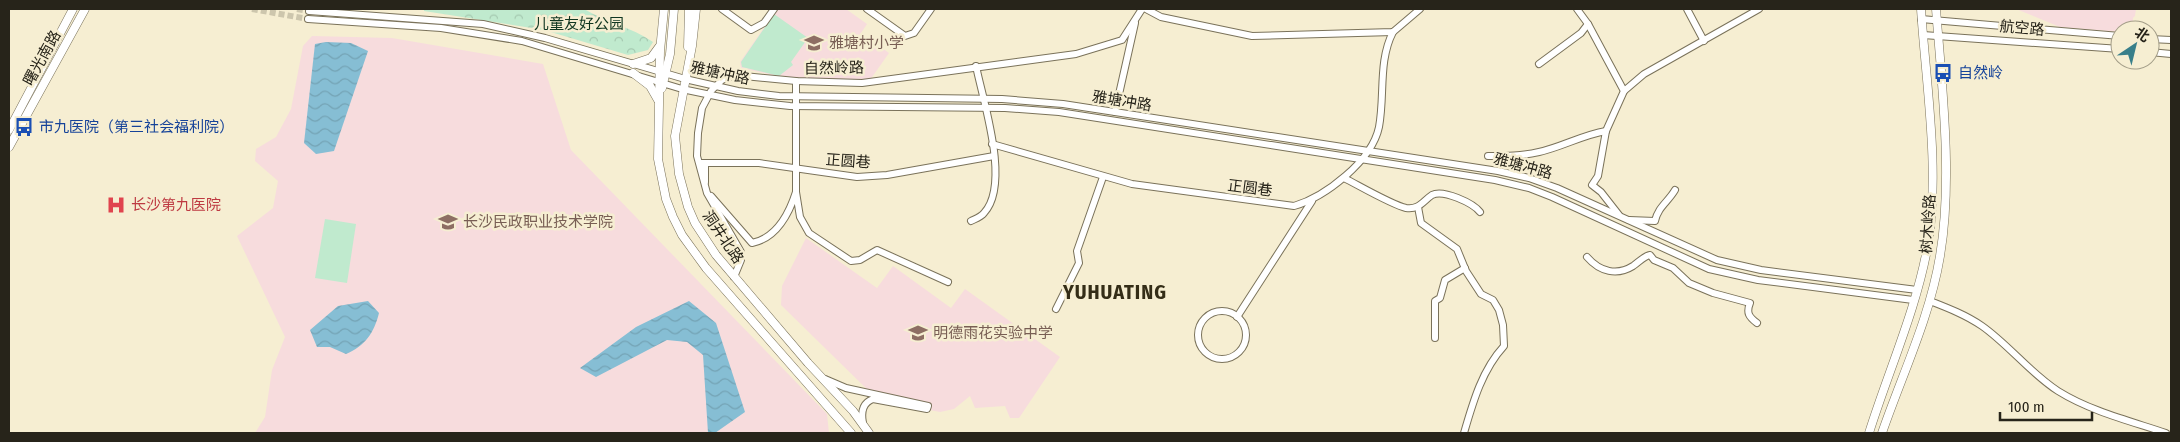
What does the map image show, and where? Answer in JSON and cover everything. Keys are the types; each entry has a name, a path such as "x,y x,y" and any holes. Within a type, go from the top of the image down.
{"main road":[{"name":"曙光南路","path":"9,130 73,9"},
{"name":"曙光南路","path":"9,148 86,9"},
{"name":"洞井北路","path":"664,9 661,41 662,82 659,104 660,175 666,199 682,235 706,268 851,433"},
{"path":"662,72 674,9"},
{"path":"688,62 689,9"},
{"name":"洞井北路","path":"696,9 675,136 675,154 684,193 694,223 734,277 869,433"},
{"name":"树木岭路","path":"1869,433 1917,290 1928,242 1932,156 1921,9"},
{"name":"树木岭路","path":"1882,433 1930,302 1940,255 1945,173 1936,9"},
{"path":"633,64 651,58 661,41"},
{"path":"633,73 650,86 659,104"}],"street":[{"path":"722,9 751,30 764,23 774,9"},
{"path":"867,9 906,36 914,33 931,9"},
{"name":"自然岭路","path":"734,277 740,260 740,252 707,193 698,133 702,108 709,94 722,80 734,74 796,81 862,83 976,66 1076,54 1122,40 1142,9"},
{"path":"1146,9 1161,18 1252,36 1393,32 1420,9"},
{"path":"1577,9 1588,24 1624,91"},
{"path":"1687,9 1704,41"},
{"path":"1675,190 1670,200 1661,206 1655,221 1623,218 1601,192 1592,185 1598,176 1606,131 1624,91 1644,74 1759,9"},
{"name":"雅塘冲路","path":"309,11 483,24 545,38 684,79 738,91 796,97 983,99 1062,104 1529,178 1623,218 1690,250 1738,266 1917,290"},
{"name":"雅塘冲路","path":"308,19 482,33 522,41 682,89 735,100 796,106 984,108 1059,112 1495,180 1529,188 1708,269 1737,277 1913,300"},
{"name":"航空路","path":"1921,19 2110,35"},
{"path":"1115,112 1136,21"},
{"path":"1539,64 1581,33 1588,24"},
{"name":"正圆巷","path":"992,144 1132,184 1294,206 1312,201 1344,178 1367,151 1378,128 1385,47 1393,32"},
{"name":"航空路","path":"1923,35 2110,48"},
{"path":"971,221 984,214 996,184 992,144 976,66"},
{"path":"796,81 796,192 800,217 809,233 851,261 860,260 877,250 948,282"},
{"path":"1488,156 1519,156 1541,152 1591,133 1606,131"},
{"name":"正圆巷","path":"702,163 760,163 857,177 887,175 994,156"},
{"path":"702,163 709,194 752,243 764,240 776,229 790,210 796,192"},
{"path":"1056,309 1079,263 1077,251 1103,177"},
{"path":"1344,178 1406,208 1418,207 1440,192 1474,205 1480,212"},
{"path":"1236,317 1312,201"},
{"path":"1418,207 1421,223 1456,249 1481,294 1493,300 1499,310 1506,340 1504,346 1486,368 1481,379 1464,433"},
{"path":"1587,257 1593,264 1610,272 1622,272 1650,256 1654,260 1673,268 1689,283 1750,303 1747,310 1749,317 1757,323"},
{"path":"1435,338 1435,301 1440,298 1445,280 1465,268"},
{"path":"1930,302 1960,313 1981,326 2047,382 2068,396 2082,403 2166,433"},
{"path":"1220,311 1234,314 1236,317 1243,324 1246,337 1241,350 1230,358 1216,359 1204,352 1198,340 1198,333 1199,326 1207,315 1220,311"},
{"path":"819,375 846,388 928,406 927,409 873,399 866,403 862,409 863,425"}],"shaded area":[{"name":"雅塘村小学","path":"777,9 846,9 867,24 861,33 889,53 870,80 849,81 783,77 782,75 780,77 741,68 740,62"},
{"path":"2016,9 2136,9 2133,20 2110,20 2110,31 2060,27"},
{"name":"长沙民政职业技术学院","path":"312,36 392,38 543,64 571,150 827,414 829,433 255,433 265,417 272,370 285,337 237,236 273,208 278,181 255,161 256,149 276,137 291,109 303,46"},
{"name":"明德雨花实验中学","path":"806,238 877,288 893,266 951,308 965,289 1060,357 1019,418 1010,418 1005,406 975,408 970,396 954,409 940,412 878,400 781,305 782,286"}],"green space":[{"name":"儿童友好公园","path":"424,9 584,9 636,32 653,42 648,50 628,55 544,30 424,11"},
{"path":"774,14 808,38 791,62 793,65 779,76 742,67 741,62"},
{"path":"325,219 356,224 347,283 315,278"}],"water":[{"path":"326,42 351,43 368,51 334,151 316,154 304,143 315,44"},
{"path":"368,301 379,313 371,333 363,343 346,354 330,347 317,347 310,330 338,306"},
{"path":"689,301 716,323 745,412 715,433 708,433 703,355 687,342 667,340 596,377 580,368 636,327"}],"tunnel":[{"path":"252,9 308,19"},
{"path":"297,9 309,11"}],"place":[{"name":"雅塘村小学","path":"814,43"},
{"name":"自然岭","path":"1943,73"},
{"name":"市九医院（第三社会福利院）","path":"24,127"},
{"name":"长沙第九医院","path":"116,205"},
{"name":"长沙民政职业技术学院","path":"448,222"},
{"name":"明德雨花实验中学","path":"918,333"}],"district":[{"name":"YUHUATING","path":"1115,292"}]}
